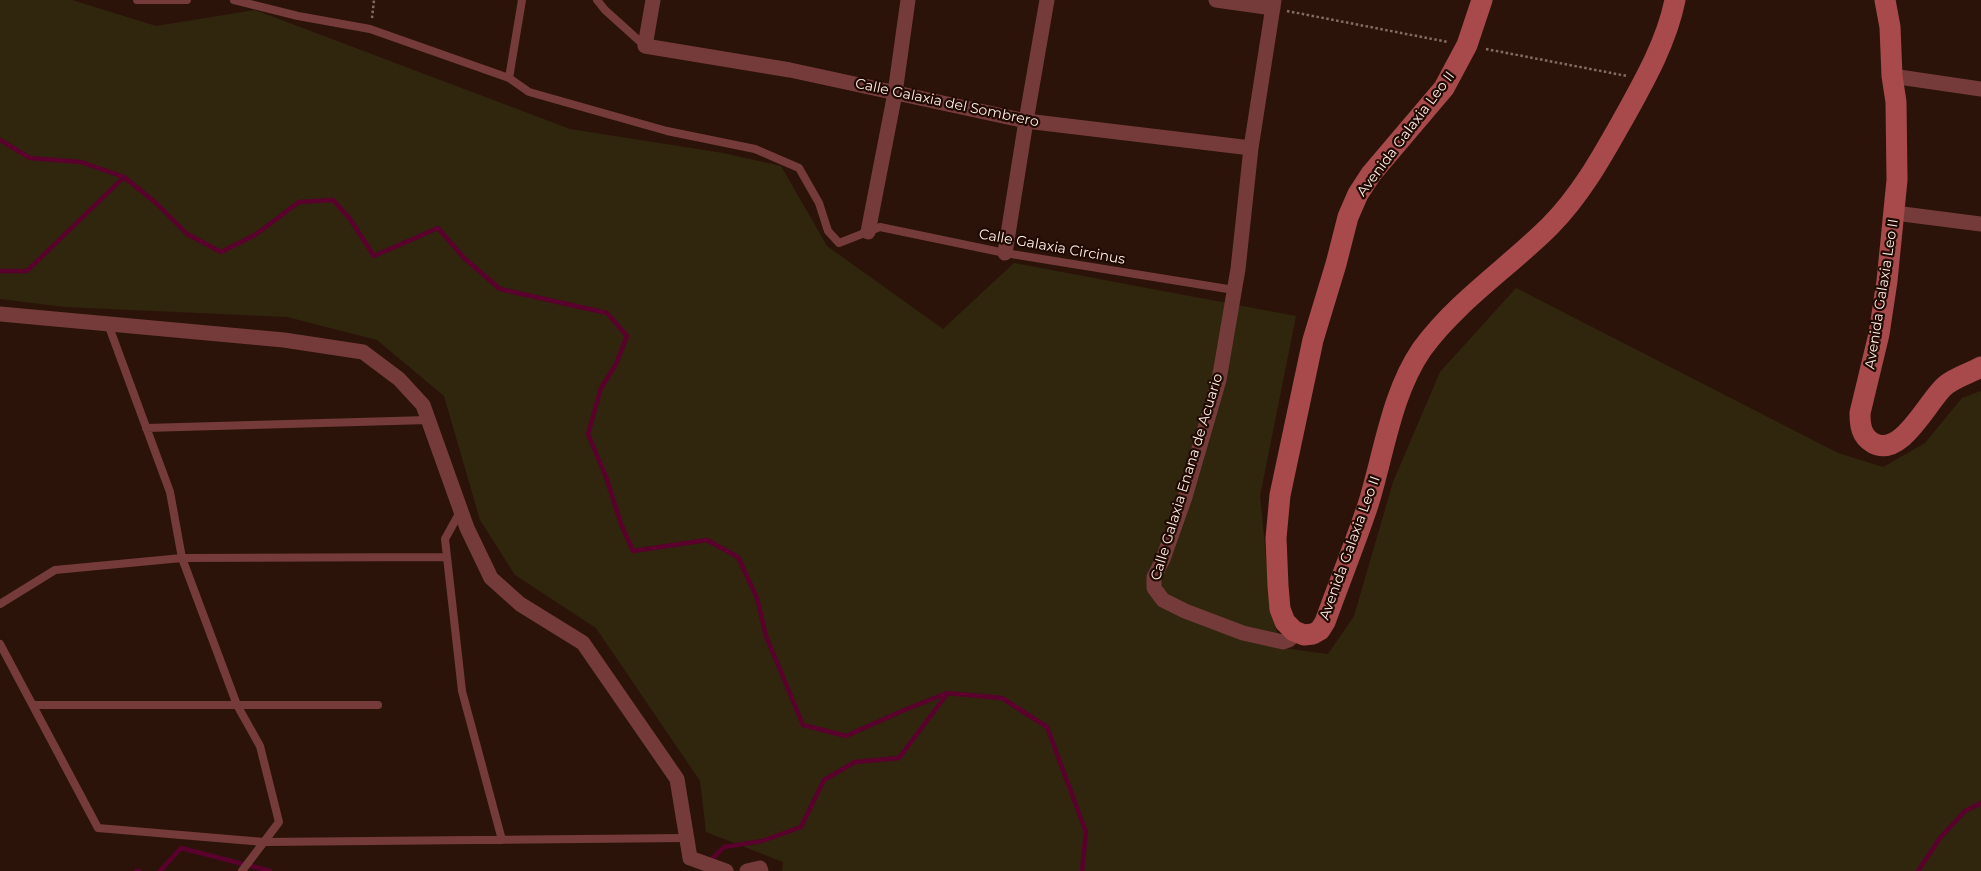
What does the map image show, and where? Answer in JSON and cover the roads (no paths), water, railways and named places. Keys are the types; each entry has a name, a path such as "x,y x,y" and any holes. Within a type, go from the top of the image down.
{"street":[{"path":"645,46 653,0"},
{"path":"868,232 895,93 908,0"},
{"path":"1006,253 1047,0"},
{"path":"1216,0 1274,4"},
{"name":"Avenida Galaxia Leo II","path":"1482,0 1467,45 1444,88 1371,174 1358,194 1348,217 1313,340 1280,495 1276,538 1280,609 1285,622 1304,635 1313,634 1320,630 1325,622 1368,505 1398,398 1409,372 1422,349 1468,299 1551,225 1579,192 1603,155 1641,85 1665,36 1675,0"},
{"name":"Avenida Galaxia Leo II","path":"1885,0 1890,27 1892,76 1896,102 1897,180 1895,213 1879,334 1870,377 1861,407 1860,426 1864,436 1873,443 1883,446 1892,443 1915,424 1946,385 1981,368"},
{"name":"Calle Galaxia Enana de Acuario","path":"1274,4 1250,148 1234,290 1219,380 1184,497 1163,559 1154,577 1154,588 1163,600 1185,611 1243,633 1283,642 1297,632"},
{"name":"Calle Galaxia del Sombrero","path":"645,46 790,70 1026,121 1250,148"},
{"path":"1892,76 1981,89"},
{"path":"1895,213 1981,224"},
{"path":"0,314 284,340 363,352 399,379 423,404 467,528 491,578 520,604 583,643 676,779 690,858 726,871"},
{"path":"747,871 760,868 762,871"}],"lane":[{"path":"137,0 187,0"},
{"path":"234,0 298,16 370,29 510,78 522,0"},
{"path":"597,0 645,46"},
{"name":"Calle Galaxia Circinus","path":"510,78 529,92 667,131 755,148 799,168 819,203 828,231 840,243 880,227 1006,253 1234,290"},
{"path":"108,324 170,492 182,558 237,705 260,746 279,822 242,871"},
{"path":"146,428 428,420"},
{"path":"461,510 445,539 462,691 502,840"},
{"path":"0,604 55,570 182,558 447,557"},
{"path":"0,644 98,828 264,842 687,838"},
{"path":"33,705 378,705"}],"waterway":[{"path":"0,140 30,158 81,162 124,177 156,203 187,234 221,252 255,235 299,202 333,200 350,219 374,256 438,228 464,258 500,289 607,313 627,336 616,364 601,388 588,434 606,477 621,524 633,551 707,540 738,557 757,598 766,636 803,725 846,736 947,693 1002,698 1047,727 1086,832 1082,871"},
{"path":"0,271 27,271 124,177"},
{"path":"710,861 724,847 762,841 801,827 824,780 855,762 899,758 947,694"},
{"path":"1918,871 1940,838 1965,811 1981,803"},
{"path":"160,871 181,848 270,871"}]}
